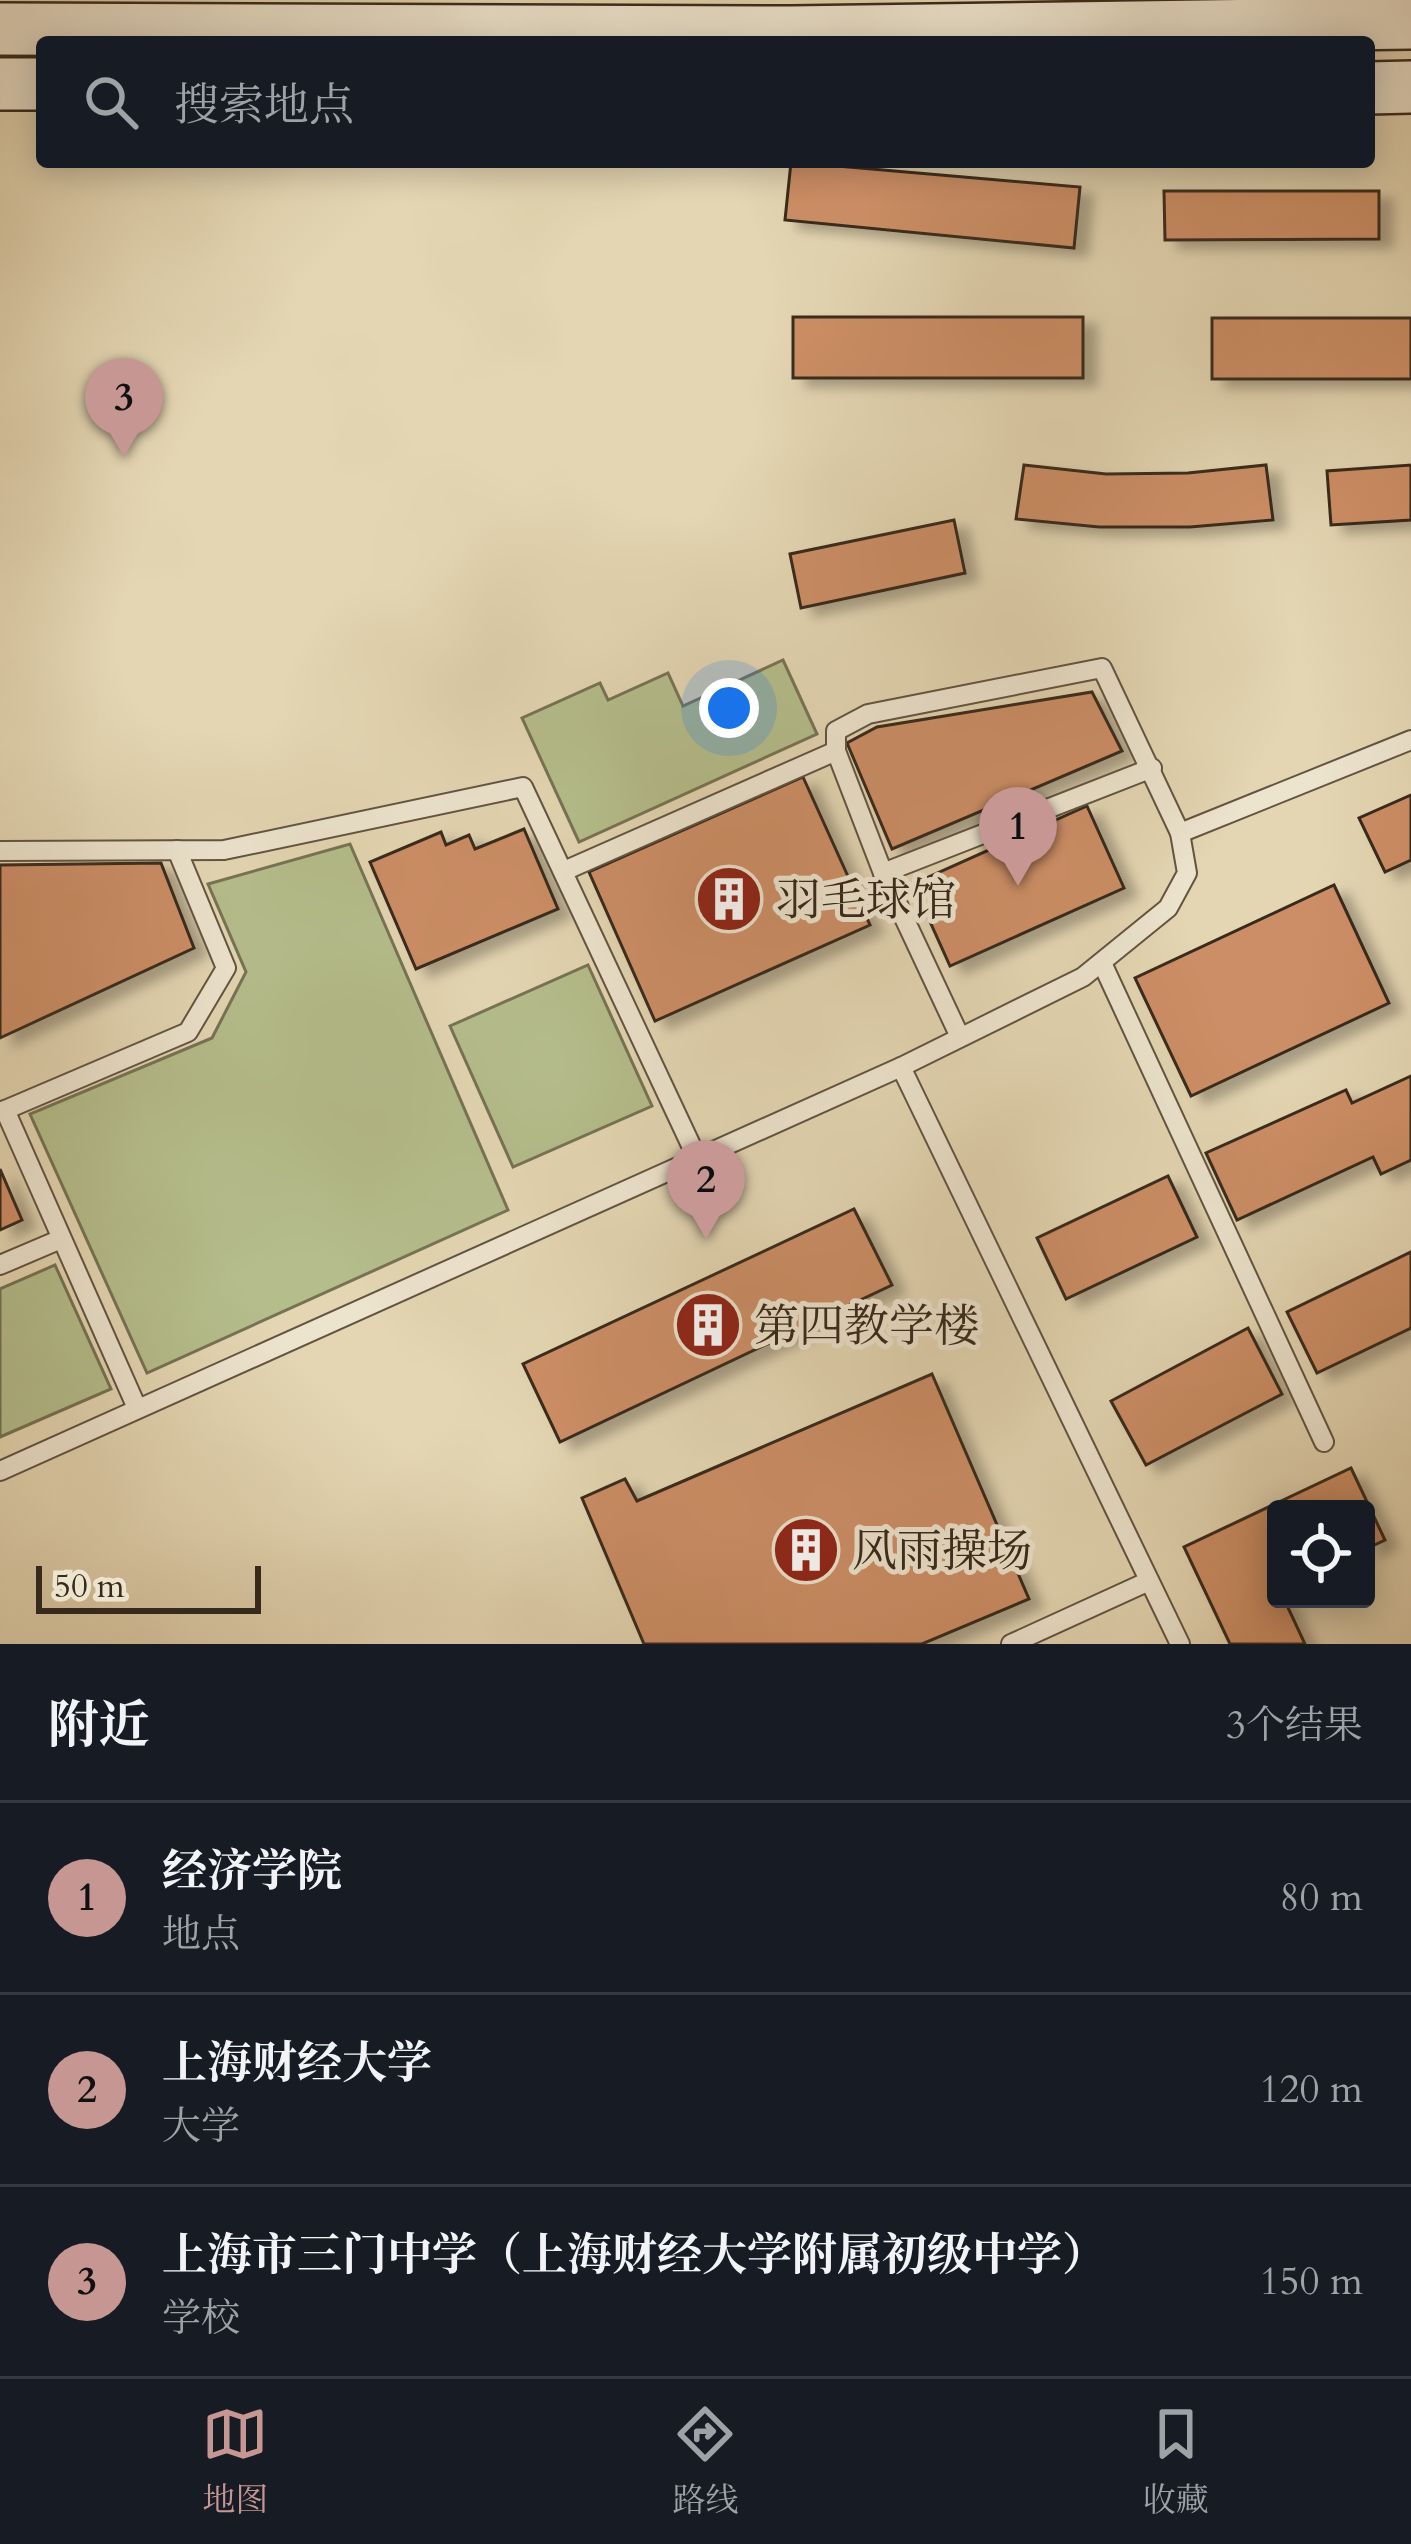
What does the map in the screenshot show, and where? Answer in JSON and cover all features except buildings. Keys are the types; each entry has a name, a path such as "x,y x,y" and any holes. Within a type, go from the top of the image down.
{"main road":[{"path":"0,29 814,32 1411,23"},
{"path":"0,84 36,85"},
{"path":"1375,88 1411,87"}],"lane":[{"path":"0,1471 901,1067 1083,977 1168,908 1187,873 1180,833 1102,668 868,714 836,731 836,751 883,873 960,1037"},
{"path":"1180,833 1411,740"},
{"path":"564,871 836,751"},
{"path":"883,873 1152,768"},
{"path":"0,851 224,850 523,787 697,1158"},
{"path":"137,1408 3,1111 188,1032 226,968 177,850"},
{"path":"1102,962 1324,1442"},
{"path":"901,1067 1180,1644"},
{"path":"0,1265 61,1239"},
{"path":"1011,1644 1149,1581"}],"green space":[{"path":"783,660 817,734 579,842 522,718 600,683 608,700 668,673 683,706"},
{"path":"350,844 508,1210 147,1373 30,1114 212,1038 246,972 208,884"},
{"path":"588,965 652,1106 513,1167 450,1026"},
{"path":"55,1265 111,1389 0,1437 0,1289"}],"place":[{"name":"上海市三门中学（上海财经大学附属初级中学）","path":"124,457"},
{"name":"经济学院","path":"1018,886"},
{"name":"羽毛球馆","path":"729,899"},
{"name":"上海财经大学","path":"706,1239"},
{"name":"第四教学楼","path":"708,1325"},
{"name":"风雨操场","path":"806,1550"}]}
